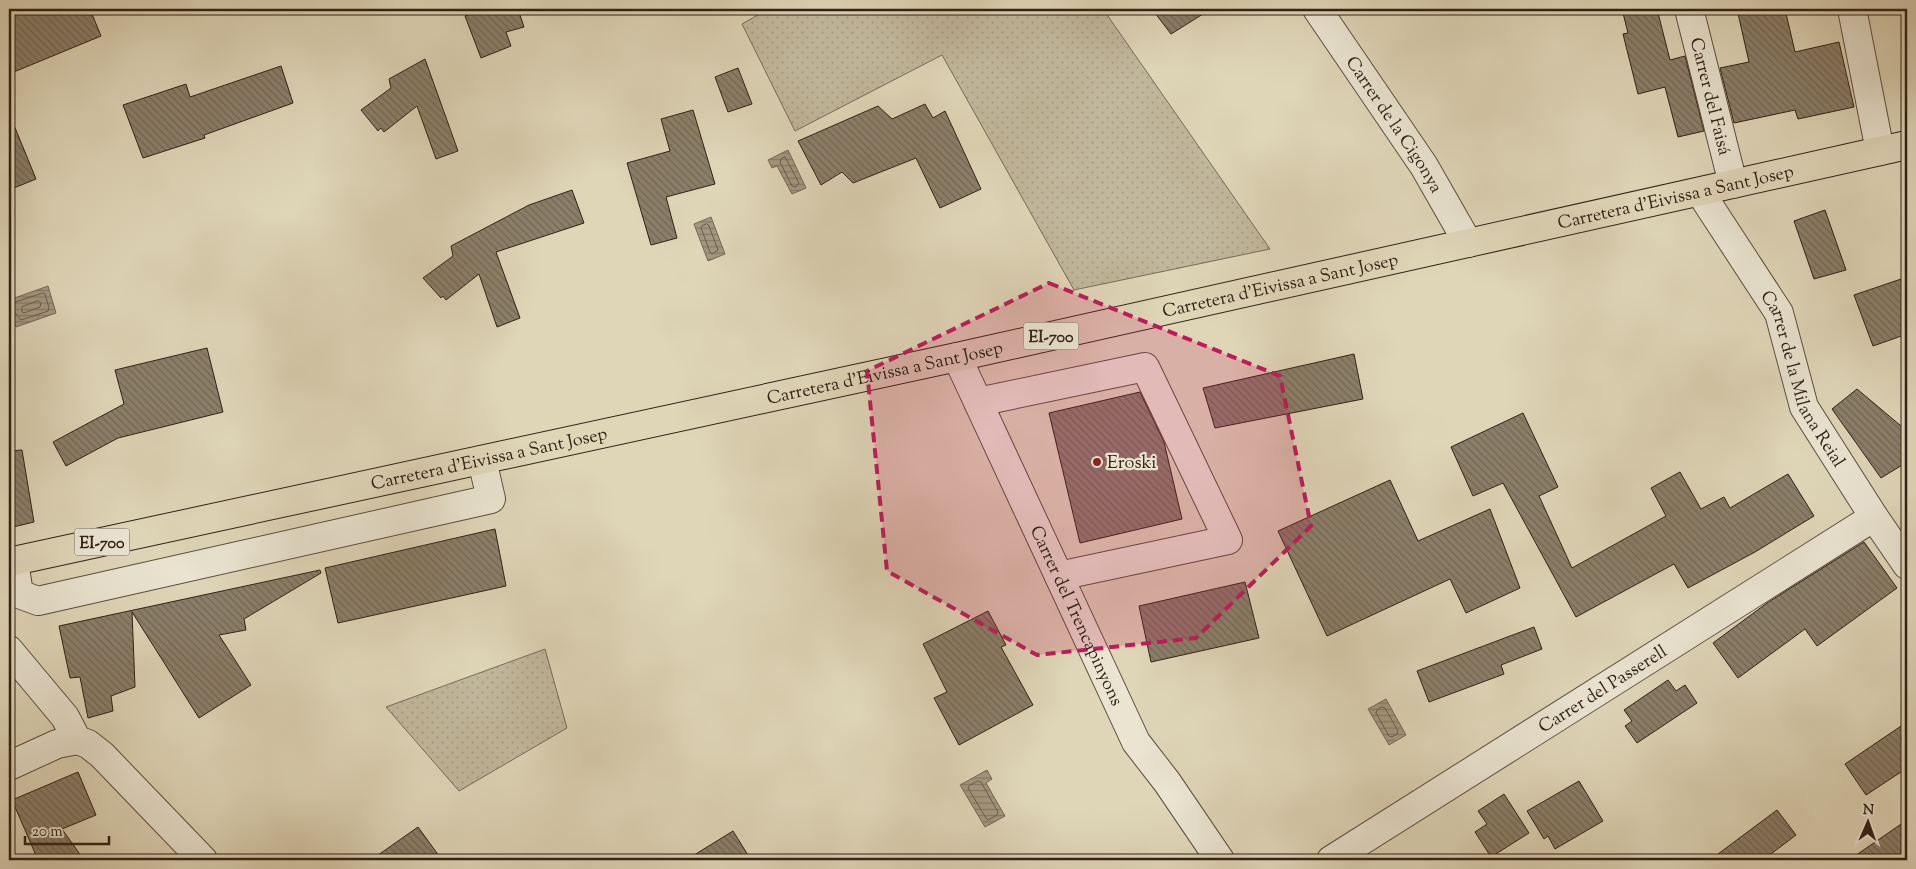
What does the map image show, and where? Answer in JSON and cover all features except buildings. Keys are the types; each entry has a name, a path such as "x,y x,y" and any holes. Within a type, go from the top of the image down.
{"main road":[{"name":"Carretera d'Eivissa a Sant Josep","path":"11,562 957,356 1907,145"}],"street":[{"name":"Carrer de la Cigonya","path":"1317,9 1424,166 1468,243"},
{"name":"Carrer del Faisá","path":"1688,9 1733,184"},
{"path":"1852,9 1880,151"},
{"name":"Carrer de la Milana Reial","path":"1700,192 1779,313 1804,407 1907,565"},
{"name":"Carrer del Trencapinyons","path":"957,356 1136,742 1167,782 1220,860"},
{"path":"978,402 1145,367 1228,540 1059,576"},
{"path":"11,562 19,594 38,601 491,499 482,460"},
{"name":"Carrer del Passerell","path":"1331,860 1874,517"},
{"path":"9,650 65,717 76,740"},
{"path":"9,766 58,744 76,740 88,744 102,755 203,860"}],"highlighted area":[{"path":"1049,283 1280,376 1311,526 1196,638 1037,655 887,571 867,371"}],"shaded area":[{"path":"768,9 1103,9 1270,249 1074,290 942,55 795,131 742,24"},
{"path":"545,649 567,728 459,791 386,707"}],"water":[{"path":"788,150 806,188 792,194 777,166 772,168 768,160"},
{"path":"711,217 725,254 708,261 694,224"},
{"path":"48,286 56,313 16,327 9,310 9,300"},
{"path":"1386,699 1406,735 1389,745 1368,709"},
{"path":"987,770 992,779 986,783 1005,816 985,827 960,785"}],"place":[{"name":"Eroski","path":"1097,462"}]}
